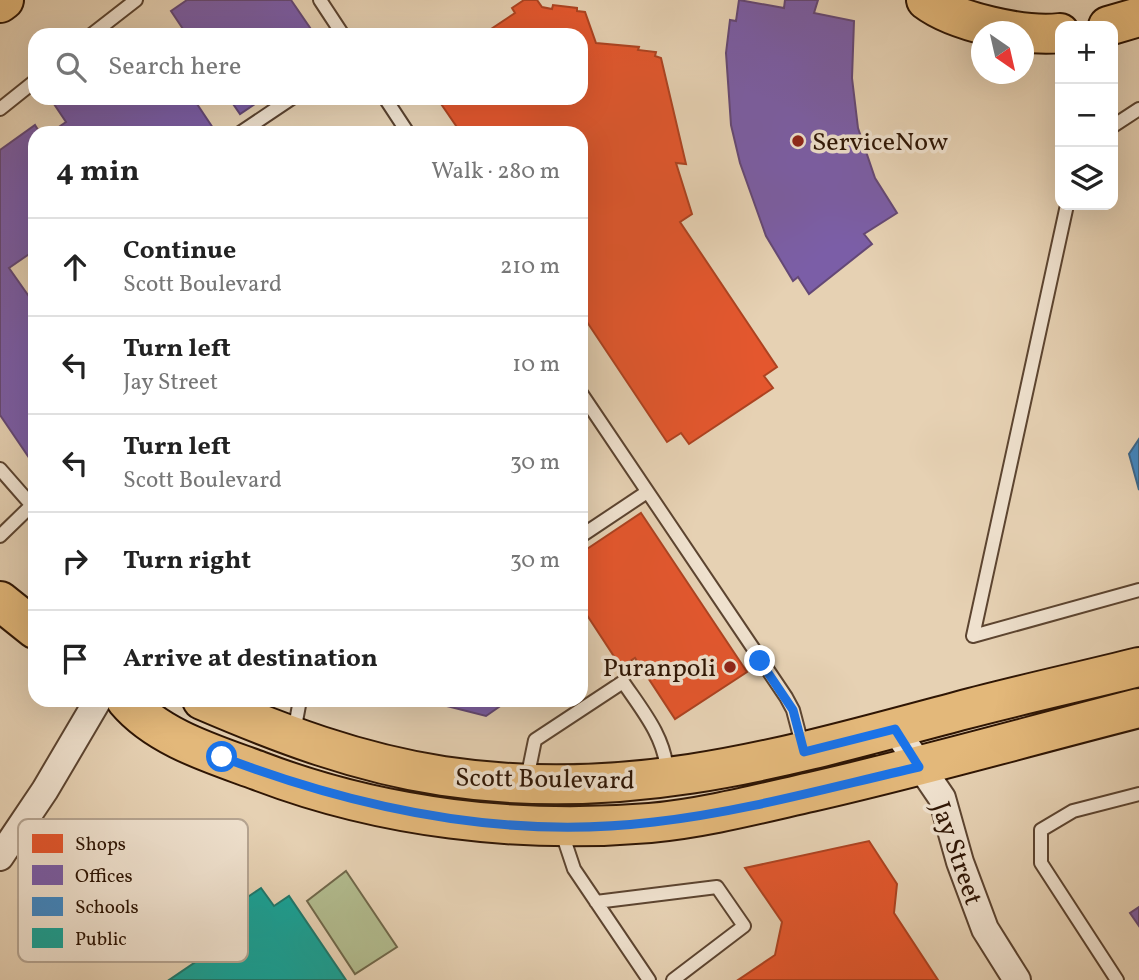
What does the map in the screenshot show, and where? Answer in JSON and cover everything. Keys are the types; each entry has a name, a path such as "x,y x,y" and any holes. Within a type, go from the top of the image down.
{"main road":[{"path":"926,0 967,18 1008,29 1055,33"},
{"path":"1118,23 1139,17"},
{"path":"0,601 28,623"},
{"name":"Scott Boulevard","path":"218,707 293,739 359,759 442,776 581,785 667,779 748,766 1139,667"},
{"name":"Scott Boulevard","path":"132,707 142,719 189,743 287,782 360,802 433,816 560,827 653,822 721,812 919,767 1139,708"}],"street":[{"path":"26,819 94,707"},
{"name":"Jay Street","path":"895,729 942,798 960,862 985,929 1017,980"},
{"path":"0,857 18,831"}],"lane":[{"path":"100,28 136,0"},
{"path":"320,0 338,28"},
{"path":"0,109 28,87"},
{"path":"250,126 282,105"},
{"path":"390,105 403,126"},
{"path":"1118,123 1139,109"},
{"path":"1066,210 974,636 1139,590"},
{"path":"588,404 786,698 793,710 804,752"},
{"path":"0,469 28,500"},
{"path":"588,531 647,492"},
{"path":"0,536 28,510"},
{"path":"588,705 623,682 659,737 666,756 667,779"},
{"path":"293,739 299,707"},
{"path":"526,783 535,740 585,707"},
{"path":"1117,980 1041,863 1041,830 1073,811 1139,794"},
{"path":"560,827 574,869 649,980"},
{"path":"596,902 717,887 744,926 673,980"}],"green space":[{"path":"346,871 397,947 355,974 307,901"}],"building: Shops":[{"path":"524,0 537,0 542,7 552,9 553,5 577,8 577,11 585,12 596,43 639,47 638,50 656,52 655,56 661,58 686,164 676,163 692,214 680,222 777,367 764,376 773,388 689,444 681,433 667,442 588,324 588,126 456,126 442,105 588,105 588,28 492,28 515,13 512,8"},
{"path":"641,513 747,672 675,719 635,658 621,667 588,617 588,548"},
{"path":"869,841 897,884 894,913 938,980 738,980 775,955 782,922 745,868"}],"building: Offices":[{"path":"187,0 291,0 310,28 182,28 171,11"},
{"name":"ServiceNow","path":"739,0 784,8 785,0 818,0 814,13 854,21 852,78 858,128 875,178 897,213 864,234 872,244 809,294 798,277 793,281 766,236 740,163 731,125 726,53 730,20 736,21"},
{"path":"55,105 198,105 212,126 60,126 66,122"},
{"path":"234,105 254,105 240,114"},
{"path":"28,130 28,255 9,268 28,295 28,456 0,415 0,150"},
{"path":"451,707 499,707 486,716"},
{"path":"1139,907 1139,926 1130,913"}],"building: Schools":[{"path":"1139,439 1139,490 1129,454"}],"building: Public":[{"path":"261,888 274,906 289,896 346,980 169,980 195,962 248,962 248,897"}],"place":[{"name":"ServiceNow","path":"798,141"},
{"name":"Puranpoli","path":"730,667"}],"route":[{"path":"222,757 287,782 360,802 433,816 560,827 653,822 721,812 919,767 895,729 804,752 793,710 760,661"}]}
